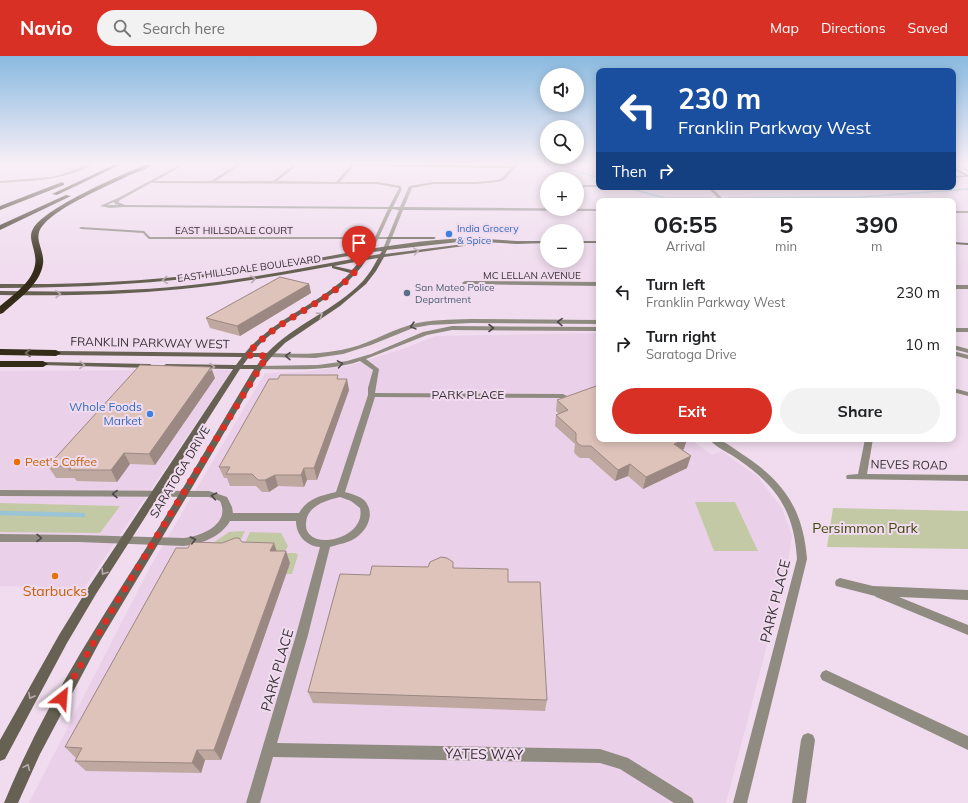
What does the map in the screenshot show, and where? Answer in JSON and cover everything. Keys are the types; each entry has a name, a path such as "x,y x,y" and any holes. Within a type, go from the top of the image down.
{"highway":[{"path":"0,208 26,198"},
{"path":"0,228 63,198"},
{"path":"0,236 67,198"},
{"path":"0,311 26,286 36,274 40,265 34,234 36,228 42,221 60,209 82,198"},
{"path":"0,352 56,353"},
{"path":"0,364 43,364"}],"main road":[{"path":"389,238 464,240"},
{"name":"EAST HILLSDALE BOULEVARD","path":"0,286 112,284 178,279 274,267 370,251 464,240 540,242"},
{"name":"EAST HILLSDALE BOULEVARD","path":"0,293 19,294 155,290 222,283 437,248 499,242"},
{"path":"584,242 596,242"},
{"path":"956,244 968,244"},
{"name":"SARATOGA DRIVE","path":"11,803 35,749 96,637 184,494 259,367 274,348 295,331 340,302 358,288 370,276 385,249"},
{"name":"SARATOGA DRIVE","path":"0,754 63,639 154,494 238,367 247,355 267,335 328,295 353,274 365,260 370,251"},
{"path":"325,267 342,268 352,272 353,274"},
{"name":"FRANKLIN PARKWAY WEST","path":"56,353 267,356"},
{"name":"FRANKLIN PARKWAY WEST","path":"43,364 259,367"}],"street":[{"path":"123,198 102,206 596,210"},
{"name":"SARATOGA DRIVE","path":"370,251 396,198"},
{"name":"SARATOGA DRIVE","path":"385,249 405,198"},
{"path":"118,201 124,206"},
{"path":"956,212 968,212"},
{"name":"EAST HILLSDALE COURT","path":"81,228 144,232 149,238 389,238"},
{"name":"MC LELLAN AVENUE","path":"465,283 596,284"},
{"path":"956,287 968,287"},
{"name":"FRANKLIN PARKWAY WEST","path":"267,356 315,356 343,352 369,344 412,326 430,323 471,321 596,322"},
{"name":"FRANKLIN PARKWAY WEST","path":"259,367 318,367 333,365 361,359 425,333 452,328 596,329"},
{"path":"956,330 968,330"},
{"path":"956,348 968,351"},
{"path":"956,354 968,357"},
{"path":"340,494 372,395 371,391 376,369 361,359"},
{"path":"956,391 968,394"},
{"name":"PARK PLACE","path":"372,395 563,396"},
{"name":"PARK PLACE","path":"718,442 748,462 764,476 782,496 794,515 800,537 802,559 740,803"},
{"path":"862,477 868,442"},
{"name":"NEVES ROAD","path":"850,477 968,478"},
{"path":"0,493 209,494 224,499 229,510 228,517 222,524 204,537 192,541 154,542 125,540 0,538"},
{"path":"340,494 351,496 360,501 365,509 365,518 361,528 351,536 339,542 326,544 313,542 303,535 299,527 300,517 306,508 316,500 327,496 340,494"},
{"path":"228,517 300,517"},
{"name":"PARK PLACE","path":"253,803 302,635 326,544"},
{"path":"840,583 873,591 968,630"},
{"path":"873,591 968,595"},
{"path":"826,676 968,743"},
{"path":"799,803 808,740"},
{"name":"YATES WAY","path":"269,750 600,756 623,763 687,803"}],"shaded area":[{"path":"596,333 596,442 694,442 712,455 722,451 758,477 782,508 792,536 787,568 726,803 29,803 149,569 265,373 303,372 348,366 400,350 436,336"},
{"path":"232,370 84,588 0,586 0,371"}],"green space":[{"path":"695,502 735,502 758,551 714,551"},
{"path":"0,503 120,506 100,533 0,532"},
{"name":"Persimmon Park","path":"833,508 968,511 968,549 827,547"},
{"path":"245,531 236,550 213,543 229,532"},
{"path":"250,532 281,533 288,546 285,551 265,551 245,543"},
{"path":"274,553 296,553 298,555 292,574 286,574 290,562"}],"building":[{"path":"280,277 309,284 237,326 206,318"},
{"name":"Whole Foods Market","path":"140,365 211,367 149,454 124,453 111,470 69,470 72,466 48,466"},
{"path":"280,375 338,375 337,379 347,379 314,468 304,468 301,475 275,475 265,480 258,480 252,474 226,474 230,467 219,467 269,379 278,379"},
{"path":"596,386 596,442 678,442 674,444 691,456 646,477 630,464 618,470 591,446 582,446 578,444 576,441 576,433 556,415 568,410 557,400"},
{"path":"239,538 242,542 274,543 270,551 286,551 214,750 197,750 192,763 75,761 82,748 65,747 176,548 188,548 191,542 222,543"},
{"path":"441,557 447,558 453,562 453,568 508,569 508,582 540,582 547,700 308,692 340,574 370,575 372,566 428,567 430,562"}],"waterway":[{"path":"665,198 711,198"},
{"path":"729,198 747,198"},
{"path":"0,513 83,515"}],"place":[{"name":"India Grocery & Spice","path":"449,234"},
{"name":"San Mateo Police Department","path":"407,293"},
{"name":"Whole Foods Market","path":"150,414"},
{"name":"Peet's Coffee","path":"17,462"},
{"name":"Starbucks","path":"55,576"}],"route":[{"path":"62,698 115,605 267,356 247,355 251,349 278,327 333,292 352,276 359,267"}]}
